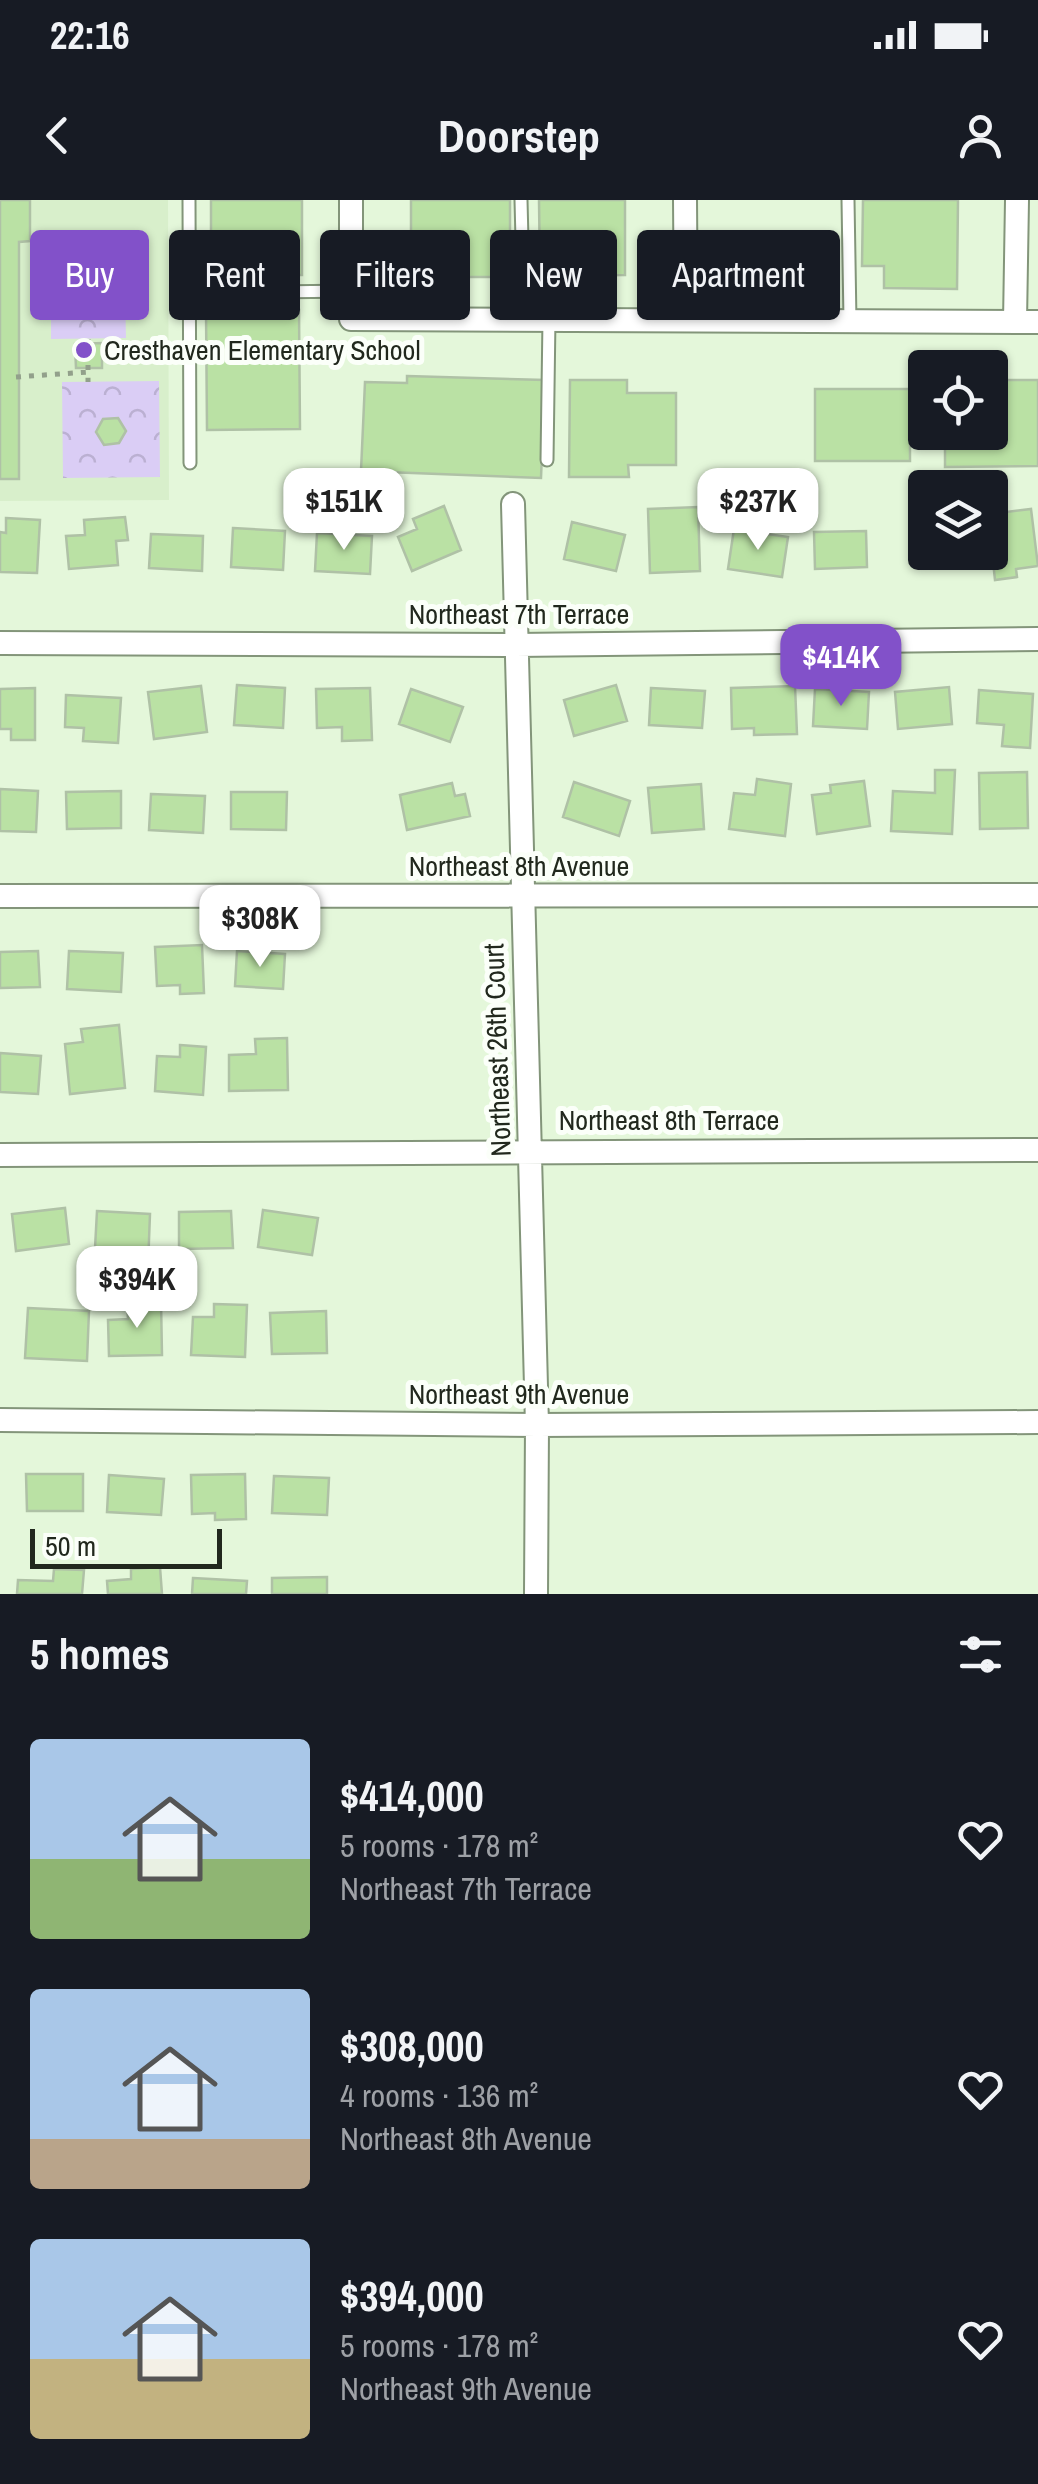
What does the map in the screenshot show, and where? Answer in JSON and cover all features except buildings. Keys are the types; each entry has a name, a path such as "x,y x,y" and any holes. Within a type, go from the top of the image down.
{"street":[{"path":"351,200 351,230"},
{"path":"684,200 684,230"},
{"path":"686,320 1026,322 1017,200"},
{"name":"Northeast 26th Court","path":"512,504 530,1150 536,1594"},
{"name":"Northeast 7th Terrace","path":"0,642 1038,640"},
{"name":"Northeast 8th Avenue","path":"0,896 1038,895"},
{"name":"Northeast 8th Terrace","path":"0,1154 1038,1150"},
{"name":"Northeast 9th Avenue","path":"0,1420 536,1425 1038,1422"}],"lane":[{"path":"189,200 189,230"},
{"path":"521,200 522,230"},
{"path":"848,200 850,321"},
{"path":"190,320 190,464"},
{"path":"548,460 550,320"}],"path":[{"path":"88,339 88,382"},
{"path":"16,377 88,372"}],"shaded area":[{"name":"Cresthaven Elementary School","path":"0,200 168,200 169,500 0,501"}],"green space":[{"path":"51,320 126,320 126,338 51,339"},
{"path":"159,381 160,477 63,478 62,382"}],"place":[{"name":"Cresthaven Elementary School","path":"84,350"}]}
